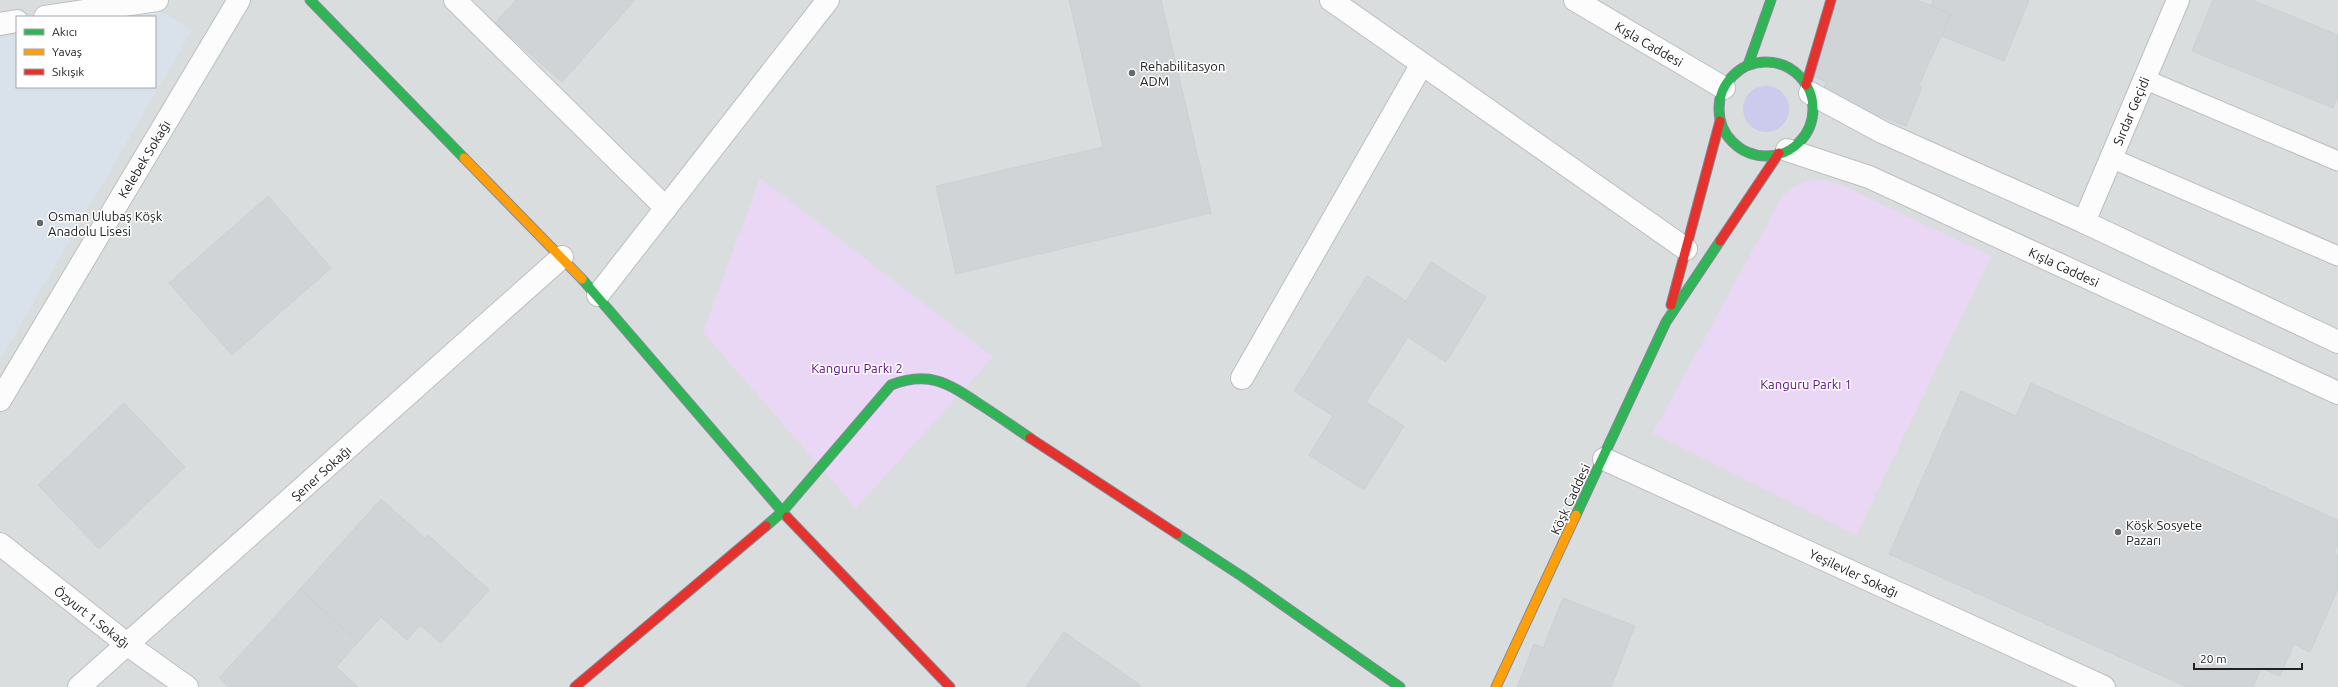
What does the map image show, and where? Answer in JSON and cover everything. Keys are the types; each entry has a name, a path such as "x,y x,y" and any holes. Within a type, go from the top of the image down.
{"street":[{"path":"52,16 157,0"},
{"name":"Kelebek Sokağı","path":"0,400 239,0"},
{"path":"310,0 598,295 782,512 950,687"},
{"path":"456,0 666,208"},
{"path":"598,295 828,0"},
{"path":"1331,0 1686,249"},
{"name":"Kışla Caddesi","path":"1575,0 1724,88"},
{"path":"1748,65 1771,0"},
{"path":"1666,322 1783,152 1800,140 1809,126 1812,109 1808,89 1831,0"},
{"name":"Sırdar Geçidi","path":"2084,222 2178,0"},
{"path":"0,24 16,21"},
{"path":"1666,322 1720,121 1719,104 1724,88 1733,74 1748,65 1764,62 1780,64 1795,72 1808,89 1882,132 2084,222 2338,342"},
{"path":"1242,378 1422,64"},
{"path":"1720,121 1732,142 1746,152 1763,156 1783,152"},
{"name":"Kışla Caddesi","path":"1783,152 1869,177 2338,393"},
{"name":"Şener Sokağı","path":"79,687 128,645 562,257"},
{"name":"Köşk Caddesi","path":"1496,687 1604,459 1666,322"},
{"path":"575,687 782,512 891,385 905,379 919,376 934,378 947,384 1243,577 1400,687"},
{"name":"Yeşilevler Sokağı","path":"1604,459 2104,687"},
{"name":"Özyurt 1.Sokağı","path":"0,544 128,645 187,687"}],"lane":[{"path":"2144,79 2338,160"},
{"path":"2110,158 2338,256"}],"shaded area":[{"path":"0,0 2338,0 2338,687 0,687"},
{"name":"Osman Ulubaş Köşk Anadolu Lisesi","path":"161,12 192,30 0,360 0,38 16,35 16,88 156,88 156,16 135,16"},
{"path":"1761,86 1771,86 1783,92 1788,100 1788,118 1783,126 1775,131 1761,132 1753,129 1746,122 1743,114 1743,104 1746,96 1753,89"}],"green space":[{"name":"Kanguru Parkı 2","path":"760,178 993,357 856,508 703,332"},
{"name":"Kanguru Parkı 1","path":"1818,179 1839,184 1991,256 1856,535 1653,433 1782,197 1798,185"}],"building":[{"path":"516,0 635,0 562,82 495,23"},
{"name":"Rehabilitasyon ADM","path":"1069,0 1161,0 1211,213 956,274 936,186 1103,147"},
{"path":"1835,0 1917,0 1951,14 1919,85 1922,87 1906,126 1822,93 1826,82 1806,73"},
{"path":"1933,0 2029,0 2004,61 1942,36 1951,14 1931,6"},
{"path":"2213,0 2252,0 2338,35 2338,97 2333,108 2192,51"},
{"path":"268,196 331,268 232,355 169,283"},
{"path":"1431,262 1486,297 1446,362 1408,337 1366,402 1404,426 1364,490 1309,455 1333,416 1294,391 1367,276 1406,301"},
{"name":"Köşk Sosyete Pazarı","path":"2031,383 2338,520 2338,544 2334,553 2338,555 2338,589 2310,652 2294,644 2280,676 2261,668 2253,687 2187,687 1889,554 1961,391 2016,416"},
{"path":"124,403 185,467 99,549 38,485"},
{"path":"381,499 425,538 428,535 489,590 441,643 420,625 407,640 381,617 358,642 300,589"},
{"path":"300,589 358,642 336,667 358,687 229,687 219,678"},
{"path":"1563,598 1635,626 1611,687 1517,687 1534,644 1543,648"},
{"path":"1064,632 1140,685 1139,687 1026,687"}],"traffic: fast":[{"path":"310,0 464,158"},
{"path":"1748,65 1771,0"},
{"path":"1766,62 1784,66 1799,76 1809,91 1813,109 1809,127 1799,142 1784,152 1766,156 1748,152 1733,142 1723,127 1719,109 1723,91 1733,76 1748,66 1766,62"},
{"path":"1576,515 1666,322 1720,241"},
{"path":"582,279 787,517"},
{"path":"766,526 782,512 891,385 917,379 928,379 949,385 994,413 1030,438"},
{"path":"1177,534 1243,577 1400,687"}],"traffic: slow":[{"path":"464,158 582,279"},
{"path":"1496,687 1576,515"}],"traffic: jam":[{"path":"1806,85 1831,0"},
{"path":"1671,305 1720,121"},
{"path":"1720,241 1779,153"},
{"path":"1030,438 1177,534"},
{"path":"787,517 950,687"},
{"path":"575,687 766,526"}],"place":[{"name":"Rehabilitasyon ADM","path":"1132,73"},
{"name":"Osman Ulubaş Köşk Anadolu Lisesi","path":"40,223"},
{"name":"Köşk Sosyete Pazarı","path":"2118,532"}]}
